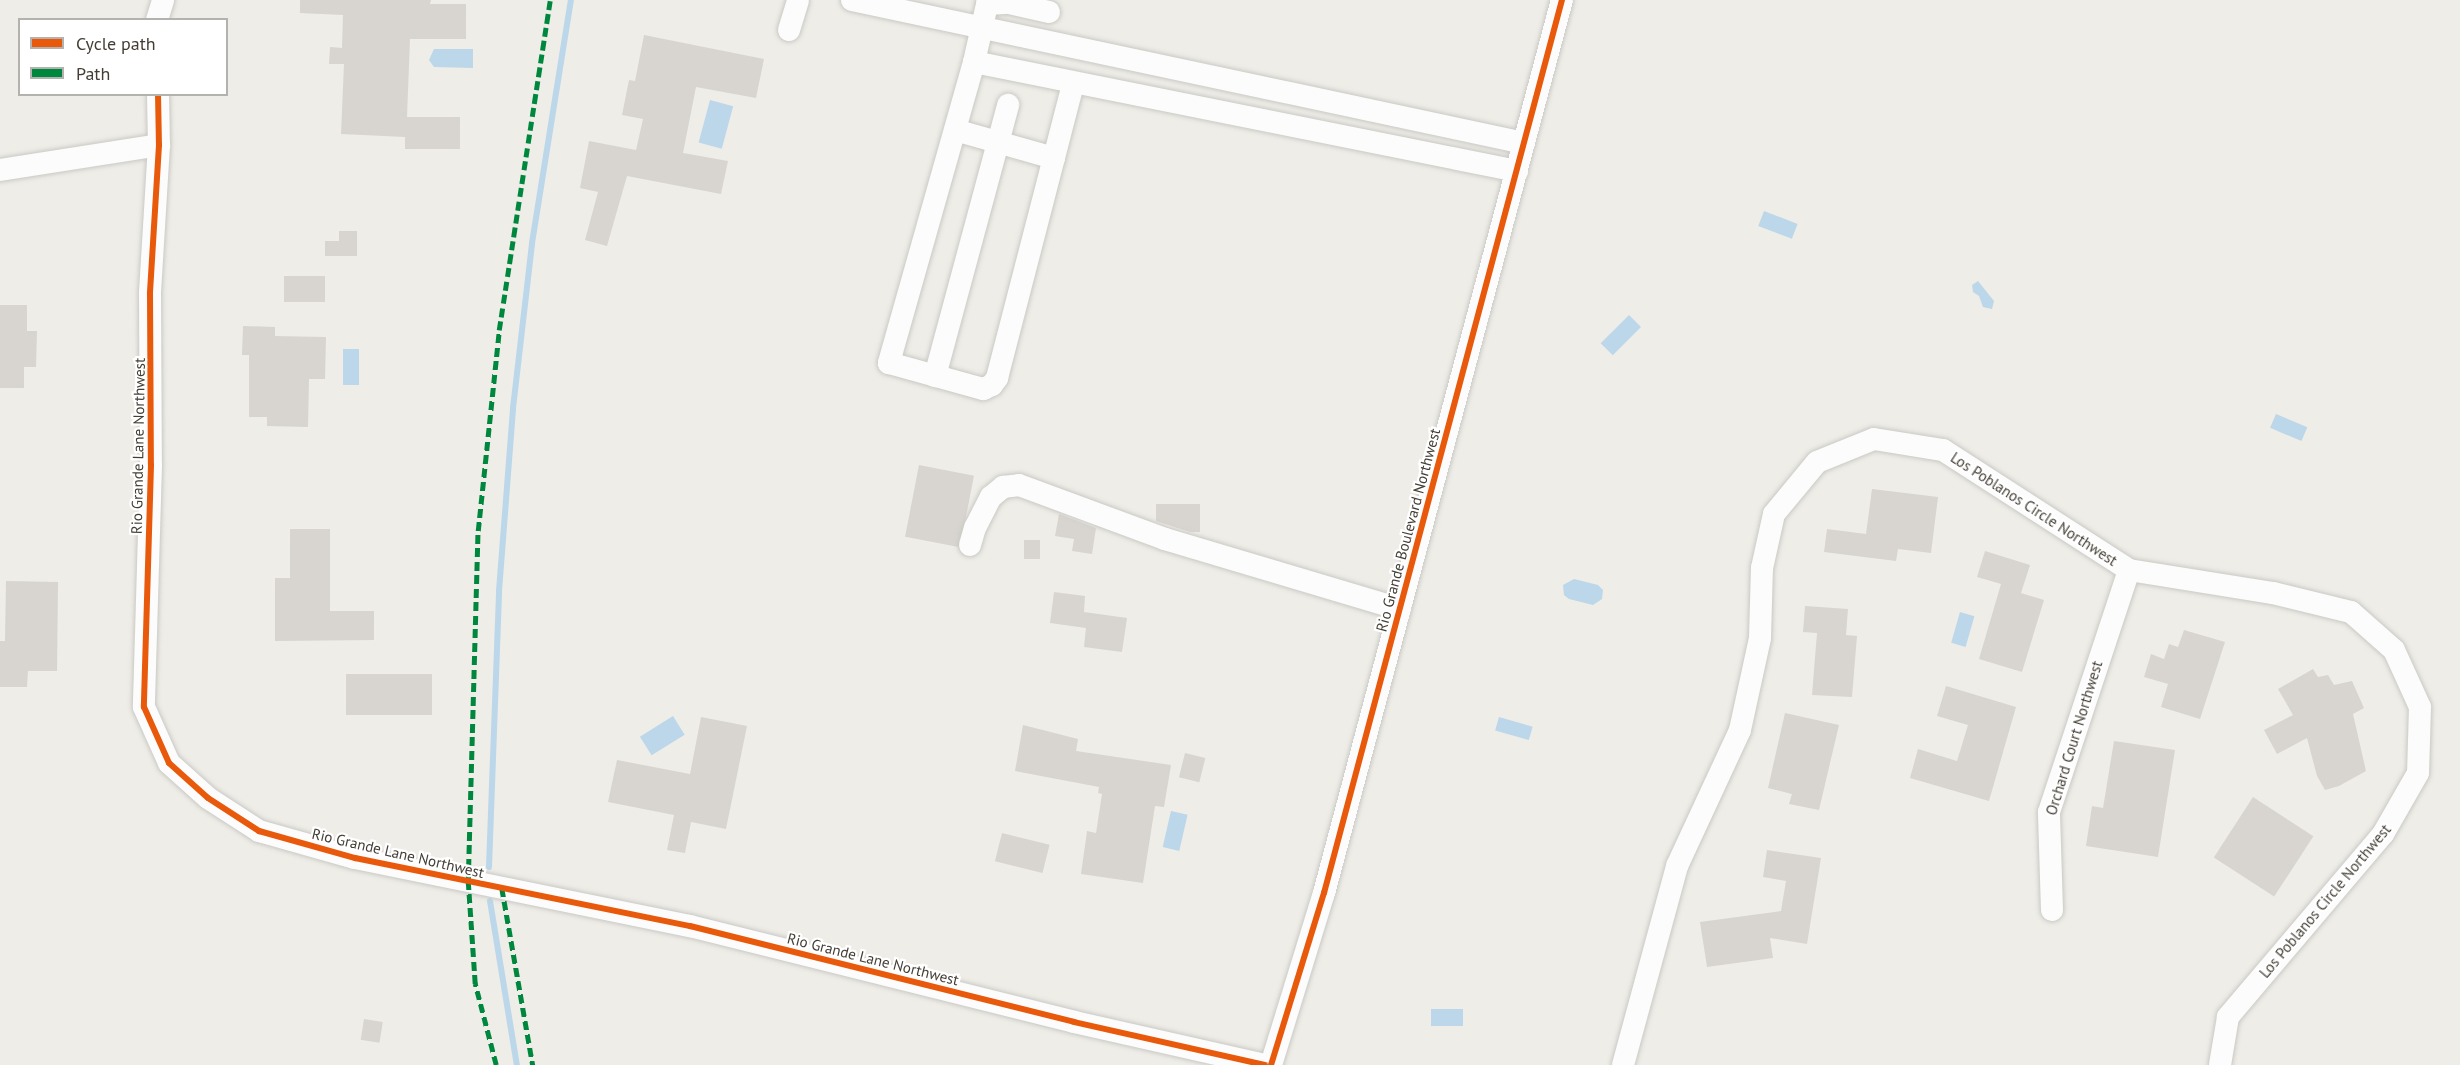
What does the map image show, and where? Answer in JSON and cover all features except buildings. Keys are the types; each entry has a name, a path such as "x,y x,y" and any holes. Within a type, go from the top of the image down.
{"street":[{"path":"158,18 163,0"},
{"path":"789,30 798,0"},
{"path":"852,0 1524,143"},
{"name":"Rio Grande Boulevard Northwest","path":"1271,1065 1321,904 1562,0"},
{"path":"1042,39 1050,6 988,2 974,62 889,363 983,389 992,385 997,378 1073,84"},
{"path":"974,62 1073,84 1516,171"},
{"name":"Rio Grande Lane Northwest","path":"158,96 159,144 150,294 151,465 144,706 169,763 208,798 259,831 355,858 690,926 1074,1022 1265,1065"},
{"path":"935,376 1008,105"},
{"path":"955,130 1054,158"},
{"path":"0,170 159,144"},
{"name":"Los Poblanos Circle Northwest","path":"1623,1065 1677,866 1711,797 1740,730 1760,638 1762,568 1774,514 1817,462 1874,439 1943,450 2128,570 2273,593 2351,612 2394,650 2420,707 2418,773 2384,834 2228,1017 2220,1065"},
{"path":"970,545 975,528 991,497 1003,487 1018,485 1165,539 1400,609"},
{"name":"Orchard Court Northwest","path":"2052,910 2049,812 2128,570"}],"water":[{"path":"434,49 473,49 473,68 434,67 429,60"},
{"path":"710,100 733,106 722,149 699,143"},
{"path":"1764,211 1798,224 1792,239 1758,226"},
{"path":"1978,281 1994,301 1992,309 1983,307 1979,296 1973,292 1972,285"},
{"path":"1629,315 1641,327 1613,355 1601,343"},
{"path":"343,349 359,349 359,385 343,385"},
{"path":"2276,414 2307,427 2301,441 2270,428"},
{"path":"1574,579 1598,585 1603,590 1602,599 1593,605 1569,599 1564,595 1563,585"},
{"path":"1960,612 1974,616 1966,647 1951,643"},
{"path":"673,716 685,735 652,755 640,737"},
{"path":"1499,717 1533,727 1529,740 1495,730"},
{"path":"1171,811 1188,815 1179,851 1163,847"},
{"path":"1431,1009 1463,1009 1463,1026 1431,1026"}],"waterway":[{"path":"489,867 499,591 513,408 532,243 571,0"},
{"path":"490,901 517,1065"}],"marked path":[{"path":"496,1065 475,984 468,881 478,531 499,330 550,0"},
{"path":"502,888 533,1065"}],"cycle path":[{"path":"1271,1065 1324,893 1562,0"},
{"path":"158,96 159,145 150,294 151,465 144,707 169,763 208,798 259,831 355,858 690,926 1074,1022 1265,1065"}]}
